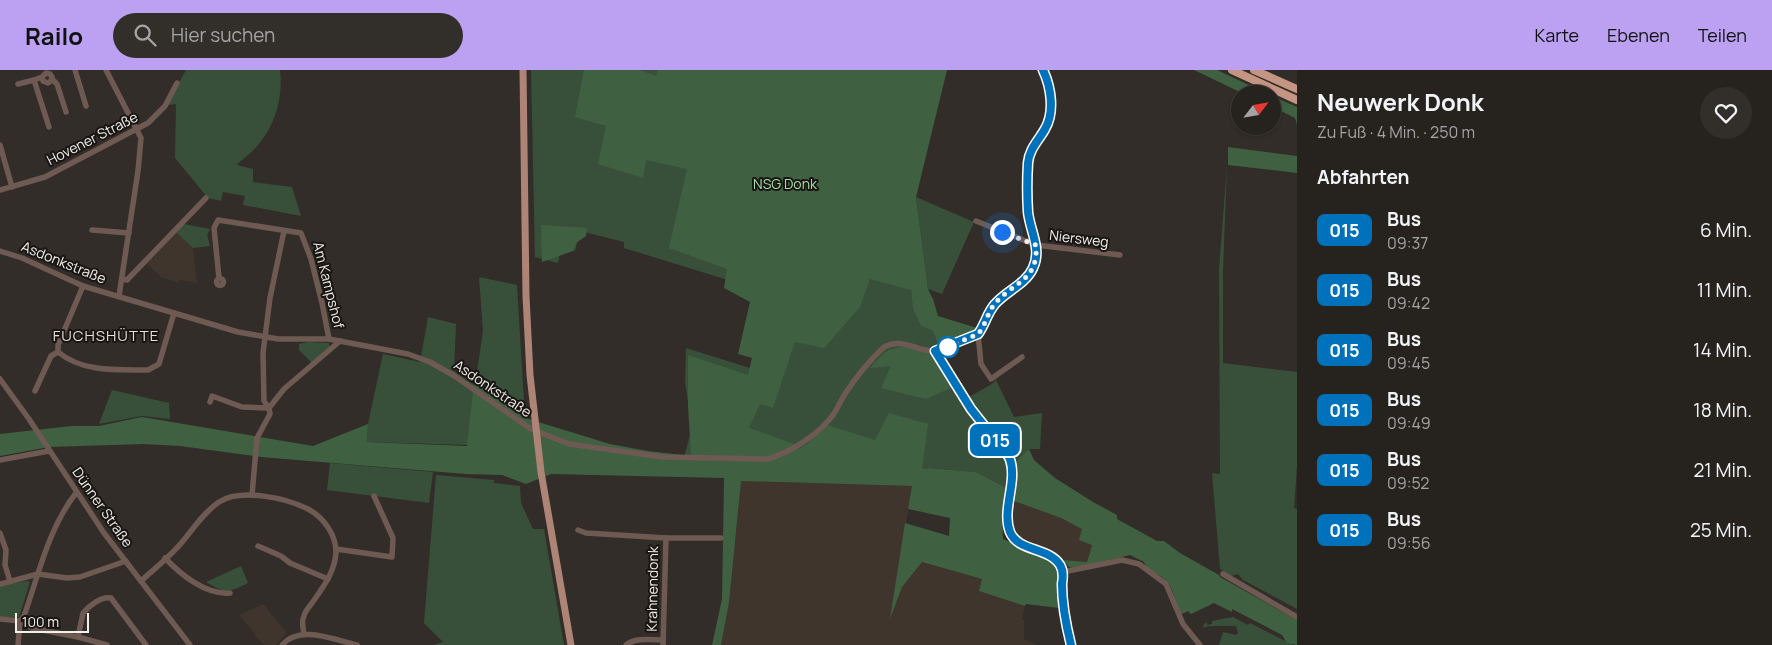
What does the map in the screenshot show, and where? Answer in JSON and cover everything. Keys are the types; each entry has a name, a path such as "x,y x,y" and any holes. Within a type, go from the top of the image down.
{"highway":[{"path":"1232,70 1297,100"},
{"path":"1254,70 1297,90"}],"main road":[{"path":"523,70 526,296 530,375 541,472 571,645"}],"street":[{"path":"75,70 86,106"},
{"path":"106,70 141,138 138,171 119,296"},
{"path":"1022,357 991,379 981,364 978,334 993,306 1028,276 1037,253 1028,211 1028,160 1049,119 1051,98 1043,70"},
{"path":"18,84 42,77 46,83 50,82 52,74"},
{"path":"52,74 66,112"},
{"path":"34,80 48,127"},
{"name":"Hovener Straße","path":"0,190 45,177 137,130 148,123 165,106 177,83"},
{"path":"0,145 12,187"},
{"path":"122,279 127,280 206,198"},
{"name":"Am Kampshof","path":"219,278 214,228 218,220 299,232 303,236 330,339"},
{"name":"Niersweg","path":"976,221 1036,245 1120,255"},
{"path":"92,230 128,233"},
{"path":"252,495 257,438 270,414 269,408 264,401 263,353 270,298 284,231"},
{"name":"Asdonkstraße","path":"0,251 22,258 83,286 238,332 265,338 330,339 408,354 430,362 453,375 518,421 556,440 585,447 663,457 768,459 802,443 823,427 836,411 852,384 884,347 897,342 935,351"},
{"path":"58,352 58,345 83,286"},
{"path":"58,352 64,357 88,367 116,370 148,370 159,364 174,313"},
{"path":"978,334 935,351 971,409 1009,457 1012,465 1008,516 1010,531 1019,543 1053,557 1060,565 1063,572 1064,611 1071,645"},
{"path":"269,408 284,389 340,341"},
{"path":"36,391 51,356 58,352"},
{"name":"Dünner Straße","path":"0,379 29,419 104,533 190,645"},
{"path":"210,402 212,396 242,407 269,408"},
{"path":"0,460 49,451"},
{"path":"18,645 20,621 24,616 46,546 76,492"},
{"path":"141,580 182,543 202,517 220,502 230,498 252,495 290,503 313,512 326,524 336,549 335,559 328,579 303,616 304,634"},
{"path":"336,549 392,557 393,538 374,496"},
{"name":"Krahnendonk","path":"578,530 586,533 666,538 721,538"},
{"path":"0,533 1,542 6,550 3,558 10,581"},
{"name":"Krahnendonk","path":"626,645 636,640 663,643 666,538"},
{"path":"258,546 281,556 290,563 328,579"},
{"path":"165,558 180,574 220,594 230,593"},
{"path":"1063,572 1122,560 1140,564 1166,584 1183,624 1200,645"},
{"path":"0,584 38,574 71,578 80,577 126,561"},
{"path":"1223,574 1297,617"},
{"path":"78,637 83,613 103,598 108,597 111,598 146,645"},
{"path":"0,619 20,621 32,628 107,645"},
{"path":"282,645 291,637 304,634 357,645"}],"shaded area":[{"path":"176,232 193,248 197,283 179,280 178,283 161,277 147,264"},
{"path":"741,481 912,486 891,616 902,587 922,562 982,579 979,591 1025,606 1022,619 1024,620 1024,639 1037,645 721,645 729,603"},
{"path":"1014,501 1061,518 1083,529 1092,545 1087,562 1063,560 1018,540 1012,527"},
{"path":"263,604 287,633 276,645 265,645 255,637 255,634 239,615"}],"green space":[{"path":"186,70 280,70 279,100 274,119 256,148 237,164 253,169 253,182 292,187 301,216 243,205 245,196 223,192 221,201 208,198 175,158 176,104 167,105"},
{"name":"NSG Donk","path":"531,70 922,70 905,266 914,305 932,330 939,346 931,349 982,429 1009,465 1007,488 976,472 930,468 900,469 683,461 690,435 693,436 685,382 686,348 753,369 755,296 728,280 624,248 624,242 580,231 575,251 561,248 558,263 535,257"},
{"name":"NSG Donk","path":"584,70 640,70 656,76 658,70 947,70 916,197 928,289 938,316 977,328 939,346 932,330 921,326 913,308 911,290 870,279 860,307 824,348 795,342 773,408 760,404 749,428 797,445 799,449 827,425 875,440 889,413 928,424 922,469 976,472 1007,488 1005,514 1002,514 1003,539 1053,560 1058,566 1059,608 1026,604 1025,606 979,591 982,579 922,562 902,587 890,619 905,523 949,536 950,518 908,509 912,486 741,481 729,603 721,645 712,645 722,599 724,478 551,474 526,484 502,475 466,474 261,457 180,446 143,444 49,447 0,456 0,434 71,426 99,426 142,417 313,446 368,424 367,442 467,446 474,383 525,418 610,444 691,456 688,406 688,355 748,375 752,358 738,354 750,302 724,288 727,269 669,248 687,169 646,160 643,178 598,164 606,126 575,117"},
{"path":"1194,70 1217,70 1249,85 1231,85 1231,88"},
{"path":"1281,100 1297,107 1297,125 1295,118 1281,111"},
{"path":"1228,147 1297,156 1297,173 1228,165"},
{"path":"1227,165 1223,270 1223,363 1297,372 1297,466 1294,508 1297,509 1297,609 1243,580 1238,574 1231,576 1220,569 1212,473 1220,474 1219,270"},
{"path":"916,197 974,222 942,294 928,289"},
{"path":"184,224 210,229 207,235 210,246 193,248 176,232"},
{"path":"541,225 587,228 586,236 576,243 573,251 542,262"},
{"path":"479,277 517,285 525,419 470,445 367,442 368,424 383,354 420,362 428,317 456,324 454,371 475,385 483,331"},
{"path":"308,342 329,343 330,348 313,364 299,350 299,344"},
{"path":"908,346 930,349 953,387 926,399 881,388 891,366 870,368 886,352"},
{"path":"996,380 1014,417 1042,413 1040,449 1029,449 1014,463 967,398"},
{"path":"112,390 169,403 170,419 142,416 99,424"},
{"path":"1029,449 1034,460 1055,478 1117,515 1117,519 1157,541 1164,541 1220,577 1297,620 1297,645 1287,643 1282,635 1232,609 1232,612 1214,603 1191,614 1188,611 1180,615 1169,584 1149,569 1144,562 1130,555 1077,568 1069,567 1063,560 1087,562 1092,545 1079,540 1082,529 1061,518 1014,501 1014,463"},
{"path":"330,463 433,472 429,503 327,490"},
{"path":"436,475 494,480 494,483 520,486 521,503 533,529 544,529 564,645 433,645 443,642 424,623"},
{"path":"241,566 248,583 227,591 218,589 206,582"},
{"path":"30,582 19,617 0,617 0,585"},
{"path":"1233,617 1248,625 1250,623 1293,645 1219,645 1223,632 1236,635 1238,633 1236,626 1209,626 1203,628 1207,622 1207,625 1212,624 1212,621"}],"bus line":[{"name":"015","path":"1043,70 1049,87 1051,108 1046,128 1033,147 1028,160 1028,211 1036,245 1035,262 1028,276 993,306 982,330 978,334 935,351 971,409 1009,457 1012,465 1012,478 1008,516 1010,531 1014,538 1019,543 1053,557 1060,565 1063,572 1064,611 1071,645"}],"district":[{"name":"FUCHSHÜTTE","path":"106,335"}],"route":[{"path":"948,347 978,334 982,330 993,306 1028,276 1032,269 1037,253 1036,245 1002,232"}]}
